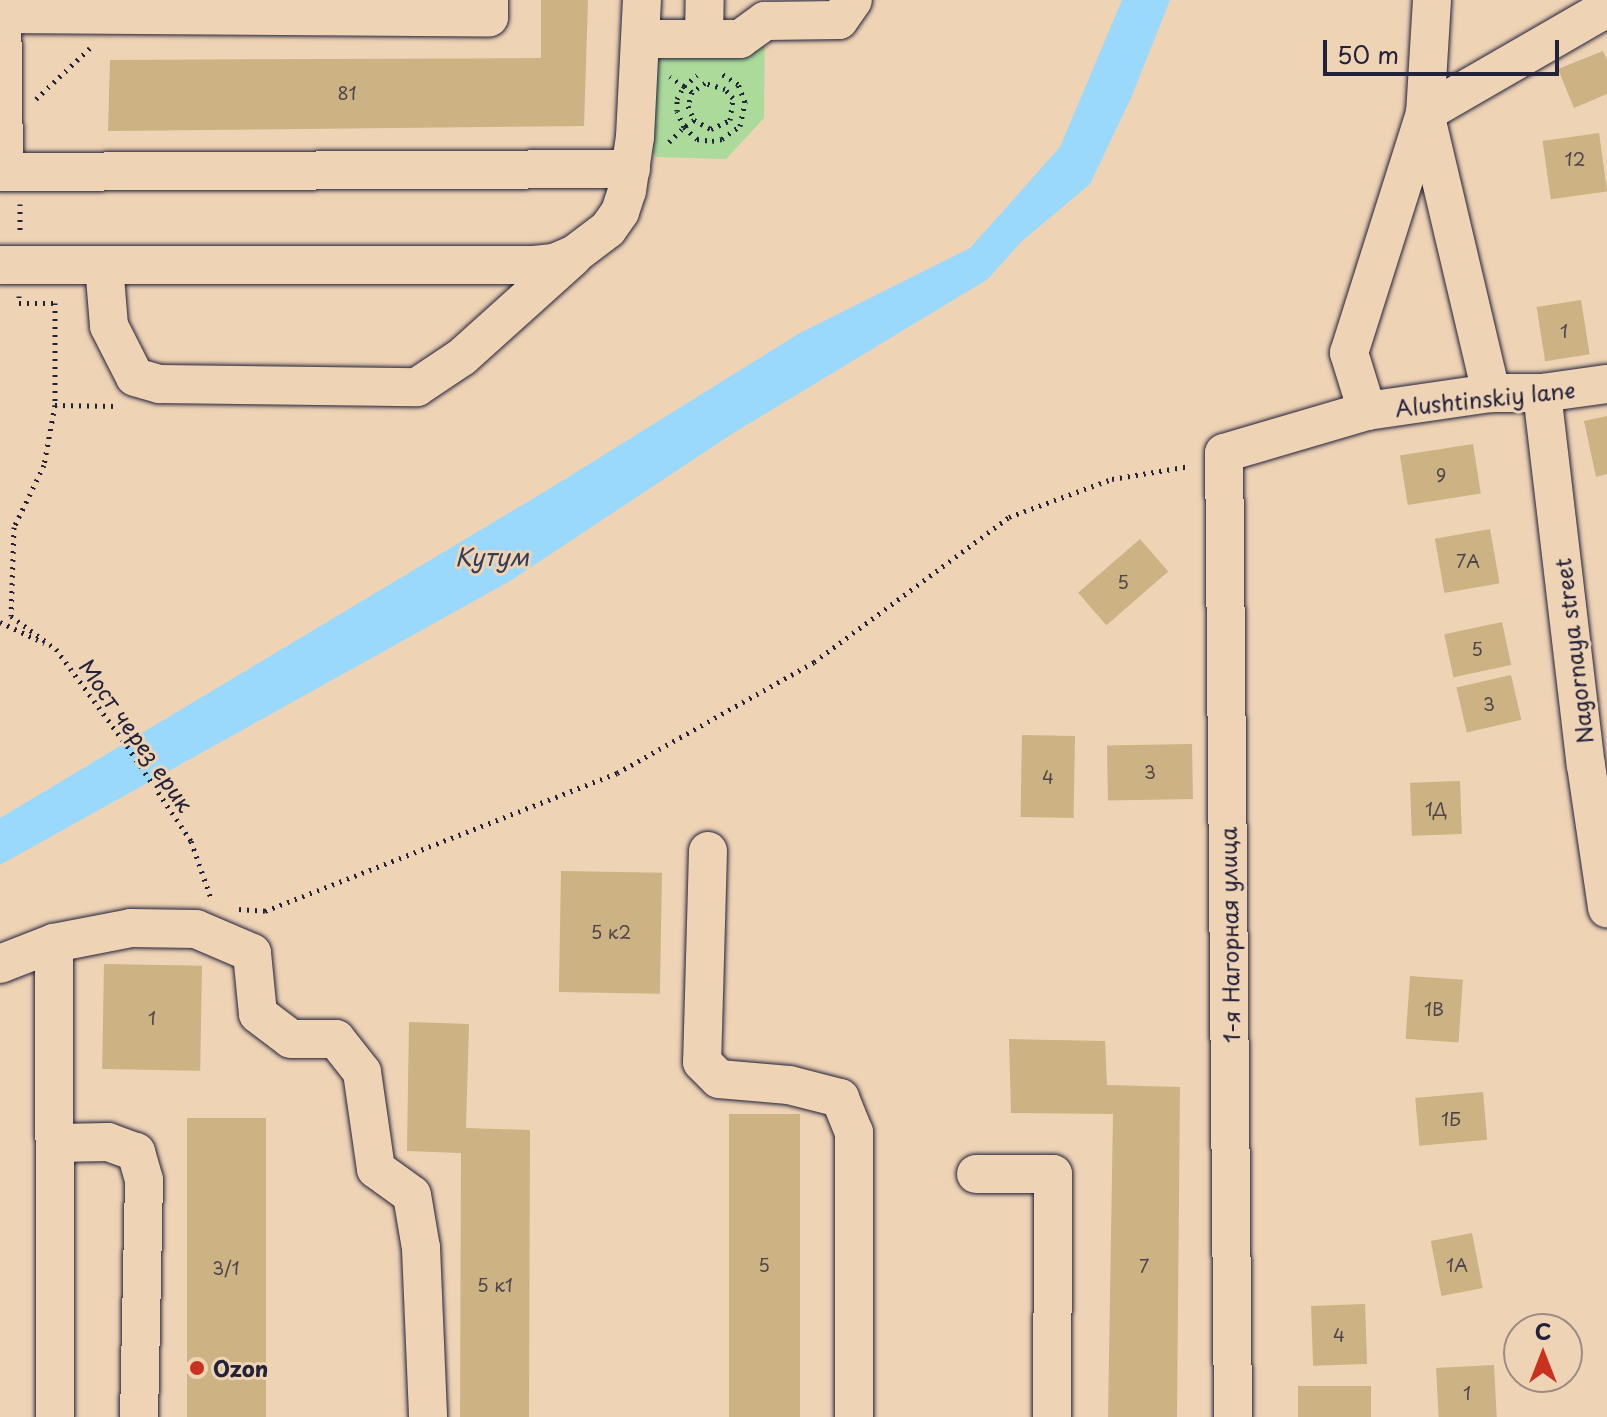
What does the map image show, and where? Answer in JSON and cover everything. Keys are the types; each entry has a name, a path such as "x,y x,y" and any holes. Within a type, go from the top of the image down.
{"street":[{"path":"489,0 489,17 124,15 2,7 4,130 8,172 631,169"},
{"path":"104,265 109,326 135,377 160,384 417,387 462,357 575,254 593,244 620,212 631,169 642,0"},
{"path":"703,56 705,0"},
{"path":"641,39 703,56 740,39 765,21 839,20 853,0"},
{"path":"1367,411 1349,353 1425,113 1432,0"},
{"path":"1425,113 1607,8"},
{"path":"1425,113 1491,393"},
{"path":"10,264 534,265 575,254"},
{"name":"Alushtinskiy lane","path":"1224,453 1367,411 1491,393 1542,393 1607,384"},
{"name":"Nagornaya street","path":"1542,393 1593,700 1607,908"},
{"name":"1-я Нагорная улица","path":"1224,453 1233,1417"},
{"path":"708,851 702,1062 719,1079 789,1085 840,1098 854,1132 854,1417"},
{"path":"0,964 54,943 131,928 196,929 252,953 258,1014 291,1039 336,1039 362,1072 376,1169 412,1195 421,1248 428,1417"},
{"path":"54,943 57,1143 55,1417"},
{"path":"57,1143 108,1142 136,1152 144,1180 139,1417"},
{"path":"976,1174 1053,1174 1052,1417"}],"path":[{"path":"4,130 124,15"},
{"path":"703,56 677,99 677,111 684,127 697,139 712,141 740,126"},
{"path":"711,84 710,71 738,84 745,102 740,126"},
{"path":"665,74 692,92"},
{"path":"711,84 729,93 733,106 730,120 725,126 711,129 694,120 688,106 692,92 711,84"},
{"path":"729,93 738,84"},
{"path":"663,148 694,120"},
{"path":"730,120 740,126"},
{"path":"711,129 712,141"},
{"path":"8,172 10,264 19,303 55,303 55,405 44,465 14,527 11,616 56,649"},
{"path":"55,405 132,406"},
{"path":"227,908 265,911 617,773 814,662 1009,517 1112,479 1183,469 1224,453"},
{"path":"0,622 56,649"},
{"name":"Мост через ерик","path":"56,649 191,841 214,907"}],"green space":[{"path":"765,21 764,118 726,159 657,157 635,137 641,39"}],"water":[{"name":"Кутум","path":"1122,0 1170,0 1131,98 1090,184 1021,242 988,279 735,432 510,581 0,865 0,818 549,489 800,333 970,248 1060,147"}],"building":[{"path":"541,0 588,0 584,126 108,131 110,60 541,58"},
{"path":"1603,51 1607,60 1607,94 1574,108 1558,69"},
{"path":"1599,133 1607,191 1551,199 1543,141"},
{"path":"1581,300 1590,354 1545,361 1537,307"},
{"path":"1607,416 1607,474 1596,477 1584,421"},
{"path":"1473,444 1481,493 1408,505 1400,456"},
{"path":"1490,529 1500,583 1444,593 1435,539"},
{"path":"1140,539 1168,571 1106,625 1078,593"},
{"path":"1502,622 1511,665 1453,677 1444,634"},
{"path":"1511,675 1521,720 1467,732 1456,688"},
{"path":"1022,735 1075,736 1074,818 1021,817"},
{"path":"1192,744 1193,799 1108,800 1107,745"},
{"path":"1460,781 1462,834 1412,836 1410,783"},
{"path":"561,871 662,873 660,994 559,992"},
{"path":"104,964 202,966 200,1071 102,1069"},
{"path":"1410,976 1463,980 1458,1043 1406,1039"},
{"path":"409,1022 469,1024 466,1128 530,1130 529,1417 460,1417 461,1153 407,1151"},
{"path":"1009,1039 1105,1041 1107,1085 1180,1087 1177,1417 1108,1417 1113,1114 1011,1113"},
{"path":"1483,1092 1487,1140 1419,1146 1415,1098"},
{"path":"729,1114 800,1114 800,1417 729,1417"},
{"path":"187,1118 266,1118 266,1417 187,1417"},
{"path":"1472,1233 1483,1288 1441,1296 1431,1241"},
{"path":"1365,1304 1367,1364 1313,1366 1311,1306"},
{"path":"1494,1365 1497,1417 1439,1417 1436,1368"},
{"path":"1298,1386 1371,1386 1371,1417 1298,1417"}],"place":[{"name":"Ozon","path":"197,1368"}]}
